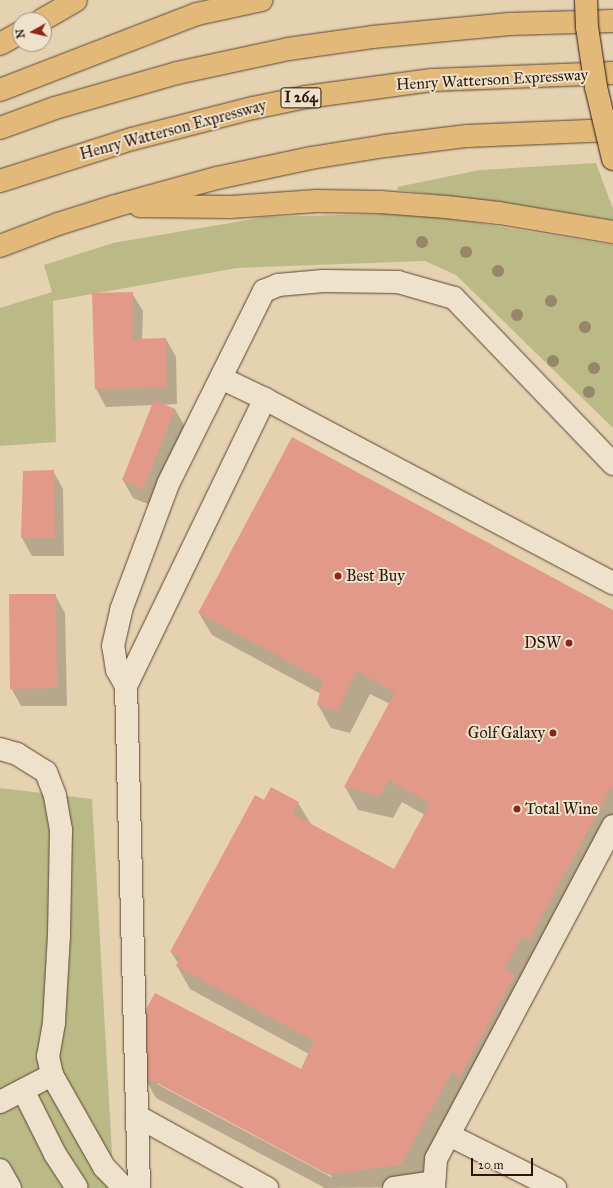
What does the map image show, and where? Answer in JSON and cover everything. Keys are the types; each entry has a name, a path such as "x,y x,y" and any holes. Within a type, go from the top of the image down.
{"highway":[{"path":"52,14 76,0"},
{"path":"0,90 197,14 261,0"},
{"path":"586,0 587,27 596,87 613,158"},
{"path":"0,128 55,108 170,75 288,49 372,37 509,24 613,21"},
{"path":"0,44 12,37"},
{"name":"Henry Watterson Expressway","path":"0,181 138,137 253,108 306,97 432,80 613,73"},
{"path":"0,246 58,224 115,206 266,167 384,146 467,136 613,130"},
{"path":"115,206 231,207 316,201 380,202 491,212 613,232"}],"lane":[{"path":"126,686 117,670 113,646 121,610 168,484 264,291 278,285 323,281 398,282 454,298 613,464"},
{"path":"221,378 265,399 613,583"},
{"path":"139,1188 126,686 265,399"},
{"path":"0,748 17,754 46,772 55,796 61,830 59,935 54,1023 48,1056 52,1075 104,1168 124,1188"},
{"path":"394,1188 434,1185 436,1159 613,826"},
{"path":"0,1102 52,1075"},
{"path":"23,1090 55,1154 77,1188"},
{"path":"137,1116 267,1188"},
{"path":"448,1136 555,1188"},
{"path":"0,1170 10,1188"}],"shaded area":[{"path":"596,163 613,209 613,220 508,203 398,190 397,187 480,170"},
{"path":"415,213 613,245 613,428 456,275 425,261 237,268 53,301 56,442 0,446 0,308 52,292 44,265 113,243 264,217"},
{"path":"0,788 92,799 114,1188 0,1188"}],"building":[{"path":"133,292 132,339 166,338 167,387 95,389 92,293"},
{"path":"154,400 175,409 143,489 122,480"},
{"path":"292,437 613,610 613,784 529,940 522,936 504,969 515,975 460,1076 452,1071 401,1165 327,1174 142,1075 144,1067 146,1009 155,993 301,1069 314,1041 176,966 180,957 170,952 255,795 264,800 271,787 299,802 293,814 394,869 430,803 389,780 380,796 344,787 395,692 357,671 337,711 317,705 323,680 198,613"},
{"path":"54,470 55,538 21,538 23,471"},
{"path":"9,594 56,594 57,688 10,689"}],"place":[{"name":"Best Buy","path":"338,576"},
{"name":"DSW","path":"569,643"},
{"name":"Golf Galaxy","path":"553,733"},
{"name":"Total Wine","path":"517,809"}]}
